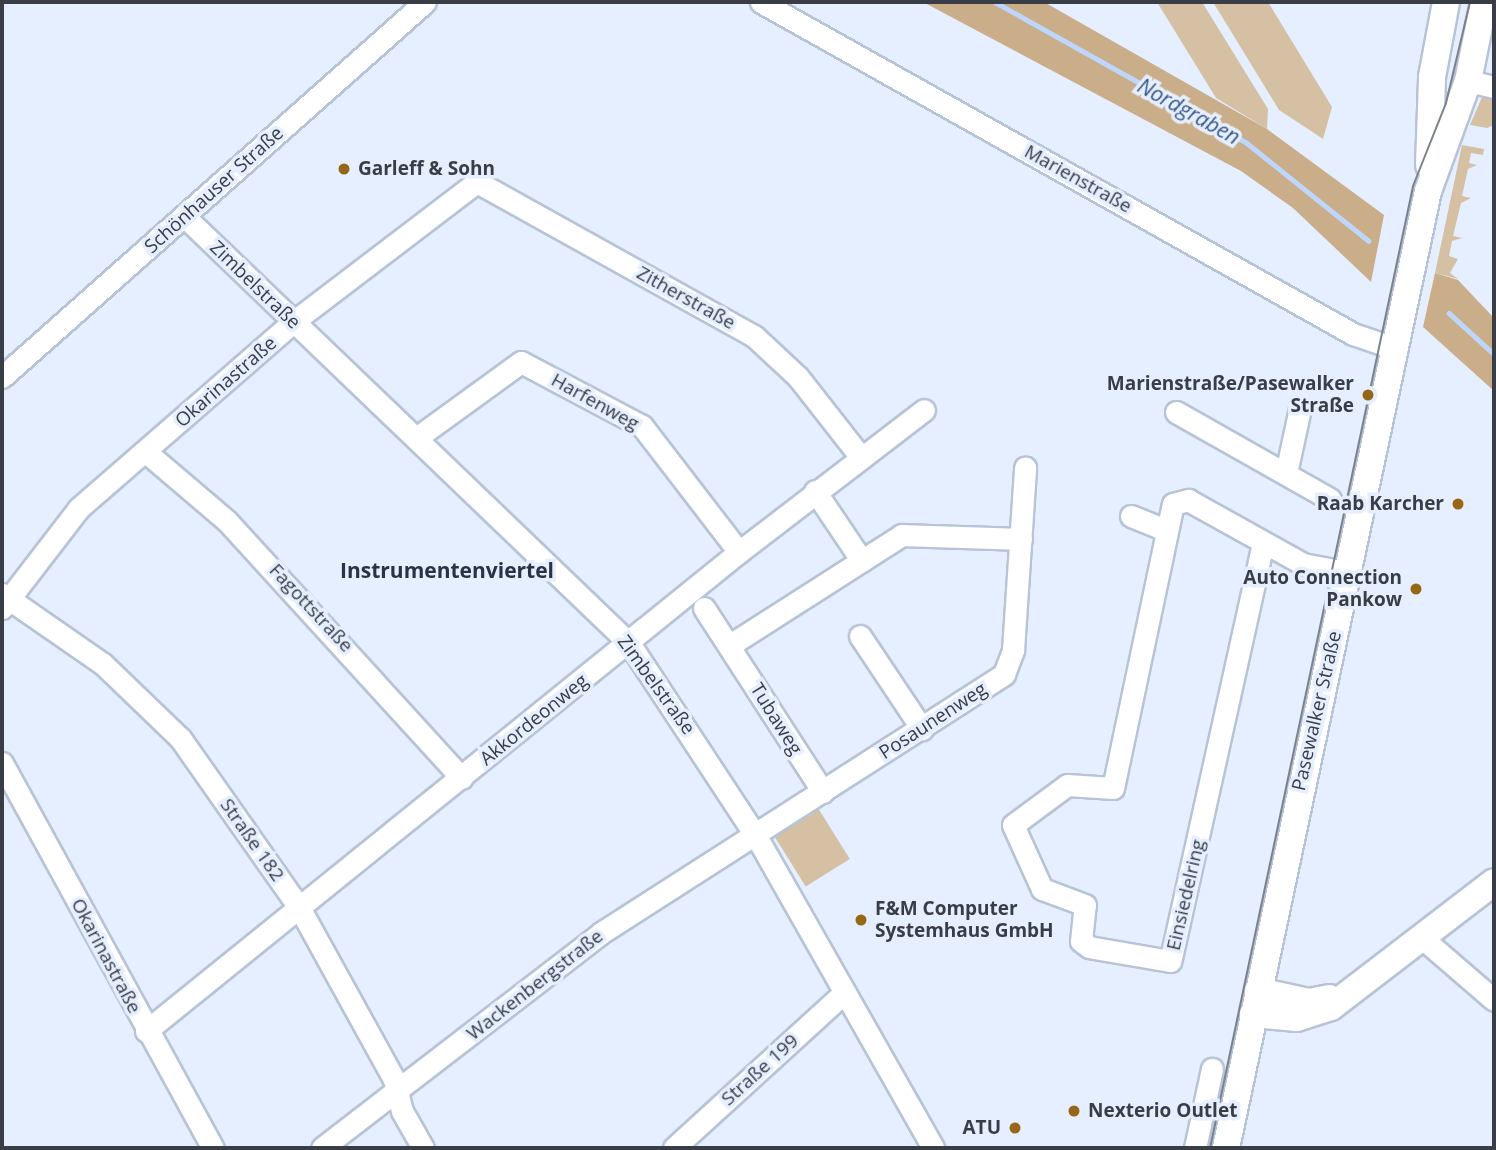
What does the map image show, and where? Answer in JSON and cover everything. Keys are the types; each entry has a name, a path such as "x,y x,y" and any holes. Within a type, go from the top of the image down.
{"main road":[{"name":"Pasewalker Straße","path":"1428,191 1432,77 1446,2"},
{"name":"Pasewalker Straße","path":"1226,1148 1397,349 1428,191 1468,81 1484,2"},
{"path":"1432,77 1468,81"},
{"path":"1255,1003 1312,1016 1494,882"}],"street":[{"name":"Schönhauser Straße","path":"2,377 425,2"},
{"name":"Marienstraße","path":"761,2 1353,334 1397,349"},
{"path":"1468,81 1494,87"},
{"name":"Okarinastraße","path":"4,600 79,508 293,323 477,182"},
{"name":"Zitherstraße","path":"477,182 754,336 798,377 860,456"},
{"name":"Zimbelstraße","path":"184,216 293,323 419,436 629,643 756,836 933,1148"},
{"name":"Harfenweg","path":"419,436 522,362 642,426 739,552"},
{"path":"1286,473 1300,408"},
{"name":"Akkordeonweg","path":"146,1031 463,778 739,552 860,456 924,410"},
{"path":"1176,412 1330,499"},
{"name":"Fagottstraße","path":"146,452 228,520 463,778"},
{"name":"Posaunenweg","path":"756,836 1004,674 1010,663 1025,467"},
{"path":"816,491 862,561"},
{"name":"Einsiedelring","path":"1263,543 1171,961 1162,964 1081,941 1084,905 1042,889 1013,825 1067,785 1113,788 1173,504 1188,500 1303,564 1349,573"},
{"path":"1131,516 1166,530"},
{"path":"730,645 902,535 1021,539"},
{"name":"Straße 182","path":"4,600 103,664 172,730 300,908 423,1148"},
{"name":"Tubaweg","path":"704,608 823,792"},
{"path":"860,636 922,729"},
{"name":"Okarinastraße","path":"2,763 146,1031 213,1148"},
{"name":"Wackenbergstraße","path":"322,1148 397,1093 601,933 756,836"},
{"path":"1421,937 1494,1000"},
{"name":"Straße 199","path":"674,1148 845,992"},
{"path":"1195,1148 1212,1069"}],"shaded area":[{"path":"923,2 1044,2 1267,129 1384,215 1371,282 1293,208 1241,171"},
{"path":"1157,2 1202,2 1268,109 1267,129 1216,98"},
{"path":"1213,2 1268,2 1332,107 1323,139 1279,110"},
{"path":"1482,97 1494,100 1494,125 1487,128 1470,125"},
{"path":"1462,145 1484,149 1483,155 1471,153 1469,163 1477,165 1468,169 1462,196 1471,198 1461,203 1453,236 1462,238 1452,241 1449,256 1458,259 1450,273 1458,279 1435,273"},
{"path":"1435,273 1458,280 1494,318 1494,391 1423,327"},
{"path":"818,808 850,859 806,886 774,836"}],"waterway":[{"name":"Nordgraben","path":"995,2 1247,143 1369,241"},
{"name":"Nordgraben","path":"1449,313 1494,354"}],"tram line":[{"path":"1210,1148 1413,186 1446,103 1470,2"}],"place":[{"name":"Garleff & Sohn","path":"344,169"},
{"name":"Marienstraße/Pasewalker Straße","path":"1368,395"},
{"name":"Raab Karcher","path":"1458,504"},
{"name":"Auto Connection Pankow","path":"1416,589"},
{"name":"F&M Computer Systemhaus GmbH","path":"861,920"},
{"name":"Nexterio Outlet","path":"1074,1111"},
{"name":"ATU","path":"1015,1128"}],"district":[{"name":"Instrumentenviertel","path":"447,570"}]}
